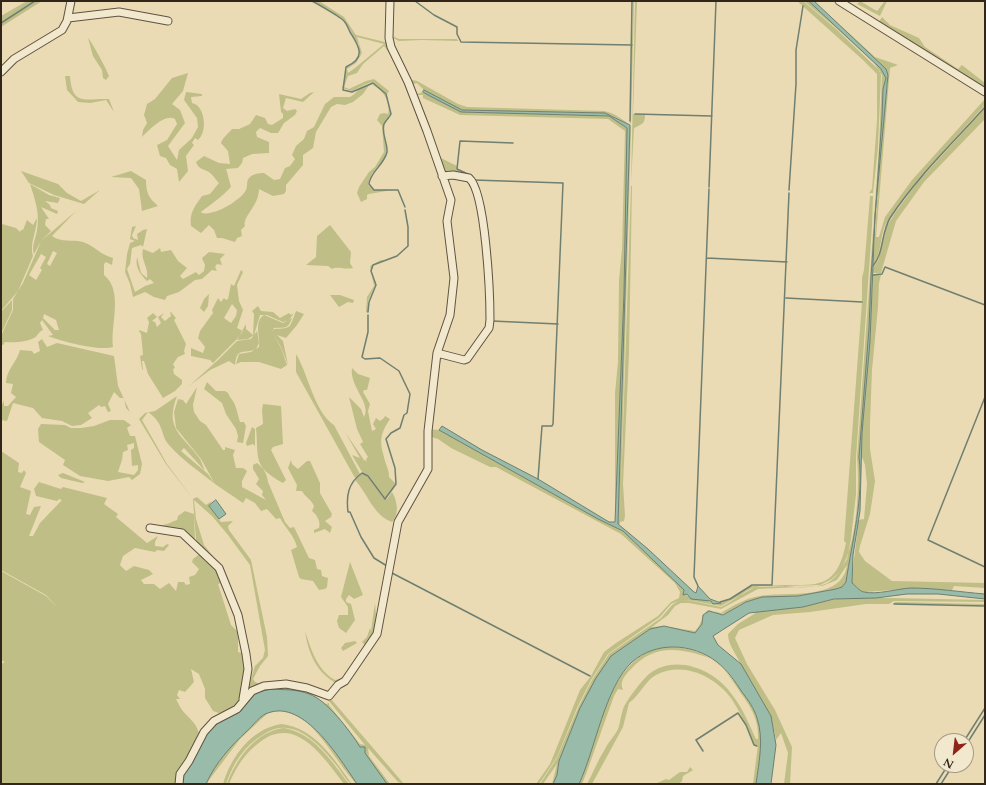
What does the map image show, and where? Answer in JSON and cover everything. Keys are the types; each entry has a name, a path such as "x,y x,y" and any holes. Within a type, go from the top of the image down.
{"street":[{"path":"1,72 19,56 62,30 68,18 71,1"},
{"path":"179,784 180,774 189,761 204,732 214,721 237,709 255,689 273,684 296,685 329,696 338,685 344,681 377,634 398,522 428,469 428,431 437,353 450,315 454,278 447,221 451,200 408,82 391,47 389,38 390,1"},
{"path":"839,1 985,92"},
{"path":"68,18 119,12 168,21"},
{"path":"437,353 464,360 467,359 489,328 490,320 484,228 474,186 469,178 453,175 442,176"},
{"path":"150,528 182,533 219,568 238,615 246,654 248,669 244,700"}],"shaded area":[{"path":"27,1 34,1 1,22 1,16"},
{"path":"37,1 42,1 1,27 1,23"},
{"path":"314,1 319,1 344,17 356,35 385,42 388,40 394,59 384,46 363,64 357,73 348,76 344,87 349,89 374,79 389,91 387,94 373,82 352,91 342,88 347,67 352,65 360,54 359,45 344,20","holes":["357,37 384,44 355,68 348,73 347,69 356,63 362,53"]},
{"path":"390,1 392,1 392,36 399,39 457,39 458,41 399,41 393,38 393,46 408,77 406,77 391,47"},
{"path":"634,1 631,124 630,123"},
{"path":"635,1 637,1 633,114 645,115 642,123 634,128 631,184"},
{"path":"797,1 803,1 835,28 880,71 878,147 873,193 869,193 872,189 877,120 877,74"},
{"path":"804,1 809,1 819,9 881,69 886,78 883,89 869,328 859,457 859,504 846,582 842,587 811,594 752,600 721,614 713,611 721,613 739,603 755,597 798,594 824,590 835,585 843,577 847,565 837,580 822,586 815,586 822,585 834,578 843,565 850,549 854,529 857,509 857,458 879,147 882,75 874,63"},
{"path":"809,1 814,1 886,69 888,75 876,204 883,89 886,78 881,69"},
{"path":"814,1 875,57 898,65 890,68 876,237 879,237 885,217 912,180 985,99 985,105 923,175 888,220 883,231 876,260 873,265 880,154 888,80 886,69"},
{"path":"860,1 877,11 885,1 887,1 880,16 857,4"},
{"path":"882,17 890,25 919,38 925,47 958,69 962,65 985,83 985,90 878,23"},
{"path":"88,38 108,73 109,76 106,80 103,78 102,70 93,56"},
{"path":"188,73 183,91 172,104 180,110 185,123 168,146 177,160 179,150 192,138 198,127 197,118 184,100 186,92 202,94 202,96 191,97 192,103 200,108 204,119 204,125 201,136 198,140 195,138 192,143 194,145 186,156 188,171 179,182 177,169 170,165 166,158 160,156 157,145 167,140 177,124 175,119 167,118 162,120 142,137 143,130 147,123 144,115 147,104 155,99 172,78"},
{"path":"65,76 70,76 71,86 77,97 82,99 109,99 114,112 106,100 90,103 78,102 67,90"},
{"path":"407,79 417,81 458,104 467,107 604,111 615,115 628,124 611,115 591,113 462,110 424,90 417,83 410,85"},
{"path":"370,85 363,94 353,102 345,105 337,104 331,107 316,132 313,148 303,155 303,165 286,185 286,191 284,194 273,196 259,189 256,201 246,219 245,226 241,230 242,236 237,238 235,242 217,238 214,230 209,225 201,233 191,226 192,213 197,203 202,196 210,194 219,183 209,172 199,167 196,162 204,156 219,163 230,164 228,151 221,143 224,137 232,129 239,129 250,124 256,115 265,118 268,124 272,125 283,118 279,94 301,99 314,92 303,102 286,98 283,108 287,111 295,109 297,111 295,115 284,123 278,133 271,133 260,128 256,132 257,137 269,142 269,153 252,154 243,158 242,163 238,168 226,169 231,187 201,212 202,213 220,210 233,203 246,190 248,179 254,175 264,173 274,180 280,179 285,168 290,166 295,159 292,155 296,146 304,139 307,131 314,127 325,104 334,97 350,97 362,87"},
{"path":"372,85 379,87 383,91 390,108 390,114 385,121 383,128 383,135 386,145 385,157 371,176 368,185 374,190 392,190 369,194 367,195 367,199 361,202 357,193 359,187 369,172 375,167 384,152 382,126 377,120 380,114 388,114 389,109 385,96 378,88"},
{"path":"424,90 462,110 605,113 630,125 618,524 648,549 694,592 696,593 698,586 710,599 721,603 713,604 711,601 691,599 687,594 683,595 684,590 623,531 598,519 439,430 442,426 482,450 538,479 609,522 615,522 624,293 627,128 609,116 461,112 428,95 423,92"},
{"path":"423,92 464,112 609,116 627,128 624,293 615,522 615,393 618,362 619,280 622,249 625,131 608,119 460,115 423,98 423,95 414,95"},
{"path":"985,108 985,119 924,182 896,221 881,273 873,273 873,268 878,261 887,226 895,213 917,183"},
{"path":"630,126 620,520 632,186 629,354 623,484 625,516 624,521 618,524"},
{"path":"439,157 457,166 457,169 472,176 443,175"},
{"path":"21,171 58,184 67,193 81,201 100,190 84,204 54,195 29,183"},
{"path":"131,171 146,180 149,195 158,206 142,211 139,189 131,178 111,177"},
{"path":"30,184 49,195 60,198 58,203 45,201 51,208 58,211 57,214 41,207 49,219 46,219 45,225 51,231 41,241 34,254 33,245 37,230 38,218"},
{"path":"870,196 873,196 872,226 856,458 856,494 851,539 847,559 839,572 832,579 820,585 755,587 721,606 688,600 678,601 671,604 660,617 608,654 591,680 577,708 557,757 539,784 536,784 550,764 580,690 591,676 604,652 658,616 671,602 679,598 680,592 675,583 621,534 496,467 490,467 451,448 438,439 428,436 428,429 439,430 598,519 623,531 684,590 683,593 687,596 714,604 731,598 755,585 811,584 821,582 829,578 836,571 842,559 846,543 844,541 862,302 862,278 864,270"},
{"path":"76,211 52,236 63,240 83,242 113,258 112,265 106,262 104,264 104,275 110,282 115,299 113,347 90,347 48,336 53,335 42,320 40,323 43,330 34,338 20,342 5,342 1,345 1,336 13,310 13,299 23,283 41,241","holes":["53,251 57,253 50,266 47,264","41,254 46,257 40,268 42,270 36,280 29,275","44,314 56,320 59,330 55,330 43,318"]},
{"path":"37,218 32,247 33,256 18,291 1,311 2,224 16,228 20,232 23,230 27,220 33,225"},
{"path":"875,224 870,341 862,433 860,511 853,555 852,583 861,591 869,593 910,588 985,594 985,599 938,594 907,594 876,598 834,599 803,607 749,613 713,636 718,645 741,664 771,716 776,745 771,784 756,784 761,742 759,726 753,707 737,684 721,665 707,656 697,651 674,647 652,650 632,662 623,673 608,703 579,784 553,784 557,775 559,761 580,708 596,678 611,656 650,629 664,626 695,633 702,624 703,615 709,611 723,615 746,602 762,597 798,596 836,589 842,587 846,582 859,504 859,457"},
{"path":"330,225 351,252 350,263 353,268 332,269 328,266 306,265 316,257 317,236"},
{"path":"136,226 132,235 133,238 138,240 137,234 147,229 143,247 141,245 132,248 130,264 127,269 135,292 154,283 150,279 147,281 137,268 137,257 141,273 147,278 147,270 142,253 143,249 153,253 160,248 161,252 171,250 178,261 187,268 180,276 183,279 196,272 199,275 204,271 205,265 202,258 209,252 225,254 220,259 222,265 217,264 215,267 217,271 212,270 202,279 195,280 179,292 167,296 165,300 154,297 145,292 133,297 125,272 130,243 135,241 130,239 132,227"},
{"path":"384,260 373,265 371,271 370,266"},
{"path":"241,270 243,272 237,285 239,301 243,310 237,328 243,331 213,363 210,360 191,356 191,348 203,353 205,347 198,338 200,331 213,313 212,310 218,298 221,302 224,298 226,300 228,299 231,284 234,286","holes":["232,304 237,310 236,316 231,323 224,318"]},
{"path":"371,271 375,285 368,301 368,313 366,312 367,297 374,286"},
{"path":"873,275 881,275 879,283 872,370 870,424 870,449 875,481 870,514 859,552 865,561 892,581 985,583 985,588 954,586 952,590 908,589 865,592 859,590 852,583 858,520 864,519 867,484 865,465 862,457 862,433 870,341"},
{"path":"209,294 208,306 204,312 200,308 204,299"},
{"path":"330,295 340,295 354,300 353,303 348,302 339,307"},
{"path":"12,300 12,310 1,334 1,312"},
{"path":"258,306 261,311 273,312 280,318 289,313 291,315 294,313 289,320 283,322 267,315 260,315 254,335 248,339 237,340 246,324 246,329 253,335 254,314 252,311"},
{"path":"170,311 176,318 174,320 186,344 184,351 185,354 178,357 173,364 175,368 173,369 174,374 182,380 182,384 175,391 163,398 148,374 144,361 142,361 143,370 142,369 140,356 143,355 141,334 139,330 147,333 149,322 147,318 153,313 157,317 152,321 155,322 157,327 161,323 158,317 164,313 161,317 165,321 171,316"},
{"path":"296,311 304,314 297,325 286,338 277,335 283,341 288,365 281,347 272,332 274,329 287,328 291,324"},
{"path":"264,315 283,323 292,318 287,326 283,328 274,328 272,332 281,348 287,365 281,369 259,362 241,362 236,364 239,354 251,352 259,347 258,326"},
{"path":"257,331 259,343 256,349 239,353 237,355 235,365 229,361 210,370 189,386 237,341 251,339"},
{"path":"42,339 47,347 57,343 114,356 118,386 124,398 120,398 114,392 108,404 111,411 108,412 105,406 101,407 99,405 88,413 92,418 81,425 72,426 62,421 42,418 33,408 13,403 7,421 1,420 1,406 4,401 4,406 8,406 16,397 11,393 13,384 6,383 6,378 20,350 32,351 34,354 40,351 38,342"},
{"path":"296,354 316,402 327,419 334,425 360,474 355,478 296,372"},
{"path":"352,368 358,374 370,378 367,390 364,390 363,392 370,404 368,411 372,431 376,429 373,424 376,418 380,421 385,416 390,419 383,431 381,445 389,477 396,484 386,498 369,476 362,472 352,455 360,458 345,432 364,460 367,461 366,459 368,457 360,444 363,442 357,429 349,397 361,409 364,417 366,412 365,406 354,381"},
{"path":"207,382 216,391 225,391 230,396 236,407 240,422 244,422 246,426 243,443 237,442 238,436 236,429 226,414 222,403 204,389"},
{"path":"197,387 193,405 194,412 200,421 206,425 223,450 225,450 225,447 235,450 233,455 236,468 243,468 247,471 242,481 242,487 266,500 262,495 263,491 256,484 259,479 253,469 253,465 257,463 263,469 285,522 290,528 294,527 309,558 315,560 317,569 321,570 322,576 328,578 327,587 325,589 319,590 313,581 301,579 299,577 291,550 297,547 296,543 280,518 276,519 267,509 261,511 255,503 246,498 243,503 215,484 201,459 176,428 174,412 178,399 183,400 186,404"},
{"path":"177,396 174,407 174,425 177,431 200,459 205,471 184,448 181,451 208,474 215,484 185,461 169,445 164,437 160,425 148,412 155,411"},
{"path":"124,400 130,412 126,408"},
{"path":"263,404 281,406 283,444 273,447 271,450 286,480 283,483 266,472 259,461 256,428 263,424"},
{"path":"148,412 142,420 167,464 193,499 166,464 139,419"},
{"path":"110,420 124,420 131,425 127,428 130,436 135,436 142,464 140,474 132,480 129,477 108,481 80,476 63,465 65,460 39,442 38,429 41,424 65,425 71,428 94,426","holes":["134,443 134,448 131,450 132,466 138,465 138,470 134,475 118,472 123,452 128,450 127,445"]},
{"path":"252,427 255,429 255,446 253,444 247,446 246,443"},
{"path":"1,451 19,463 18,472 22,473 24,470 26,473 20,487 31,491 26,514 30,515 34,507 41,506 29,536 33,536 40,523 62,500 59,499 57,501 36,496 34,489 39,482 61,489 63,487 107,498 104,504 118,514 116,517 147,543 158,536 155,546 163,547 167,544 169,545 164,551 157,550 155,552 135,548 123,556 120,565 126,571 134,566 149,570 153,574 141,580 144,584 154,584 160,589 169,583 176,591 178,582 184,582 186,585 190,584 189,577 195,575 199,569 192,562 193,559 201,553 215,563 224,582 218,584 231,625 238,632 238,652 245,654 243,699 237,709 219,713 213,711 205,698 205,689 199,674 191,669 194,682 185,692 179,690 177,695 180,699 176,699 182,710 196,725 199,737 178,784 1,784 1,664 5,662 1,660 1,571 46,596 58,608 46,595 1,570"},
{"path":"291,460 292,464 298,469 307,461 310,461 320,483 320,493 332,514 331,517 325,521 332,527 330,533 325,529 314,533 314,530 319,528 319,520 312,511 314,506 311,502 302,491 296,491 297,485 288,468"},
{"path":"63,473 85,482 82,483 61,478 58,475"},
{"path":"362,473 368,477 383,498 387,499 392,492 397,511 395,519 392,522 385,519 375,509 355,480"},
{"path":"197,497 206,505 212,501 209,506 221,522 233,521 228,526 229,530 251,560 267,637 268,656 260,666 253,679 255,682 264,685 244,697 248,683 249,669 246,645 239,614 223,572 215,560 194,543 196,540 193,499","holes":["194,500 212,516 250,565 265,650 263,658 255,666 250,682 250,663 237,601 221,566 204,545 196,519"]},
{"path":"216,500 226,514 219,519 209,506"},
{"path":"185,511 194,514 195,540 193,542 183,533 152,527 152,524 162,525 177,520 178,516"},
{"path":"350,562 363,595 354,599 349,595 346,599 346,602 351,604 355,620 346,633 339,628 337,621 339,615 348,615 348,607 341,597"},
{"path":"772,585 800,587 758,589 721,609 689,603 681,603 675,606 668,615 652,627 663,626 695,631 703,617 702,624 695,633 679,629 650,629 611,656 580,708 559,761 557,775 553,784 557,764 543,784 540,784 557,758 578,708 592,680 609,654 661,618 672,605 678,601 687,600 721,607 755,587"},
{"path":"844,597 985,600 985,602 894,601 889,604 866,604 810,612 773,615 739,630 735,638 747,664 775,710 792,747 790,784 784,784 788,753 781,733 776,740 774,728 766,707 732,649 728,634 738,624 759,611 803,607"},
{"path":"895,602 985,604 985,605 893,604"},
{"path":"375,603 377,627 359,658 344,677 365,645 362,642 367,637 370,628 371,631"},
{"path":"708,610 713,611 704,615"},
{"path":"305,631 319,665 335,680 343,678 338,684 324,675 319,669 308,647"},
{"path":"355,641 357,643 343,651 341,648 345,643"},
{"path":"664,647 677,647 689,650 700,653 710,659 702,655 689,652 665,650 650,654 637,663 623,679 623,690 618,689 614,696 586,774 582,784 579,784 599,724 617,683 629,666 645,654"},
{"path":"671,665 695,667 706,672 726,687 737,701 756,739 758,739 756,720 751,708 732,679 723,669 734,681 748,700 759,724 761,743 756,784 753,784 758,745 754,745 744,721 731,698 716,683 707,677 687,670 677,670 666,671 656,675 629,703 623,727 592,784 587,784 602,753 618,729 624,706 628,700 646,676 660,668"},
{"path":"287,687 309,694 258,692 250,696 239,710 217,724 203,738 211,725 249,695 262,689"},
{"path":"272,689 295,690 316,697 330,709 360,747 365,747 365,753 387,784 357,784 341,760 320,734 295,715 281,711 268,713 259,718 224,755 206,784 181,784 181,779 203,738 250,696 258,692"},
{"path":"315,697 326,704 329,703 329,705 360,744 365,745 328,700 329,698 331,699 404,784 398,782 368,748 369,756 390,784 386,783 342,722 326,705"},
{"path":"276,710 282,711 268,713 240,739 206,784 213,770 226,752 261,717 268,712"},
{"path":"282,711 289,712 300,717 306,722 289,713"},
{"path":"306,722 313,727 333,750 357,784 349,776 322,739"},
{"path":"281,724 293,726 313,738 338,764 352,784 314,741 295,730 285,728 275,729 257,738 240,755 226,784 223,784 231,764 244,746 260,732"},
{"path":"284,728 295,731 313,742 329,758 349,784 344,784 328,763 308,743 297,736 286,733 273,735 255,746 242,761 229,784 227,784 236,765 248,748 256,740 274,730"},
{"path":"690,767 693,770 683,776 682,781 679,784 655,784 666,779 669,780 680,772 687,772"}],"waterway":[{"path":"1,23 35,1"},
{"path":"225,1 244,1"},
{"path":"312,1 344,21 358,47 359,56 352,64 346,67 343,90 352,92 373,83 386,94 391,114 383,128 387,152 383,161 372,176 369,184 374,190 398,190 405,207"},
{"path":"415,1 434,15 457,27 457,34 461,42 632,45"},
{"path":"630,121 632,1"},
{"path":"709,187 716,1"},
{"path":"789,190 796,84 796,50 803,6"},
{"path":"873,266 877,261 885,230 890,218 923,174 985,107"},
{"path":"635,114 712,116"},
{"path":"472,176 457,169 460,141 513,143"},
{"path":"474,180 563,183 553,424 552,426 542,426 538,479"},
{"path":"698,586 694,577 709,189"},
{"path":"720,602 730,599 752,585 772,585 789,193"},
{"path":"368,312 369,302 376,285 371,271 373,265 397,256 408,246 408,227 405,210"},
{"path":"707,258 787,262"},
{"path":"873,275 882,274 885,267 985,305"},
{"path":"786,298 862,302"},
{"path":"368,315 368,332 362,357 365,359 380,358 399,371 410,394 407,413 404,415 400,428 391,433 386,439 395,468 396,484 385,499 368,476 362,473 357,477 351,486 347,501 348,512 350,512 361,537 374,558 387,566"},
{"path":"492,321 558,324"},
{"path":"985,397 928,540 985,567"},
{"path":"392,573 590,676"},
{"path":"894,604 985,606"},
{"path":"969,733 985,708"},
{"path":"703,751 696,740 738,713 746,725 754,745 757,746"},
{"path":"974,733 985,715"},
{"path":"936,784 943,773"},
{"path":"941,784 948,773"}]}
